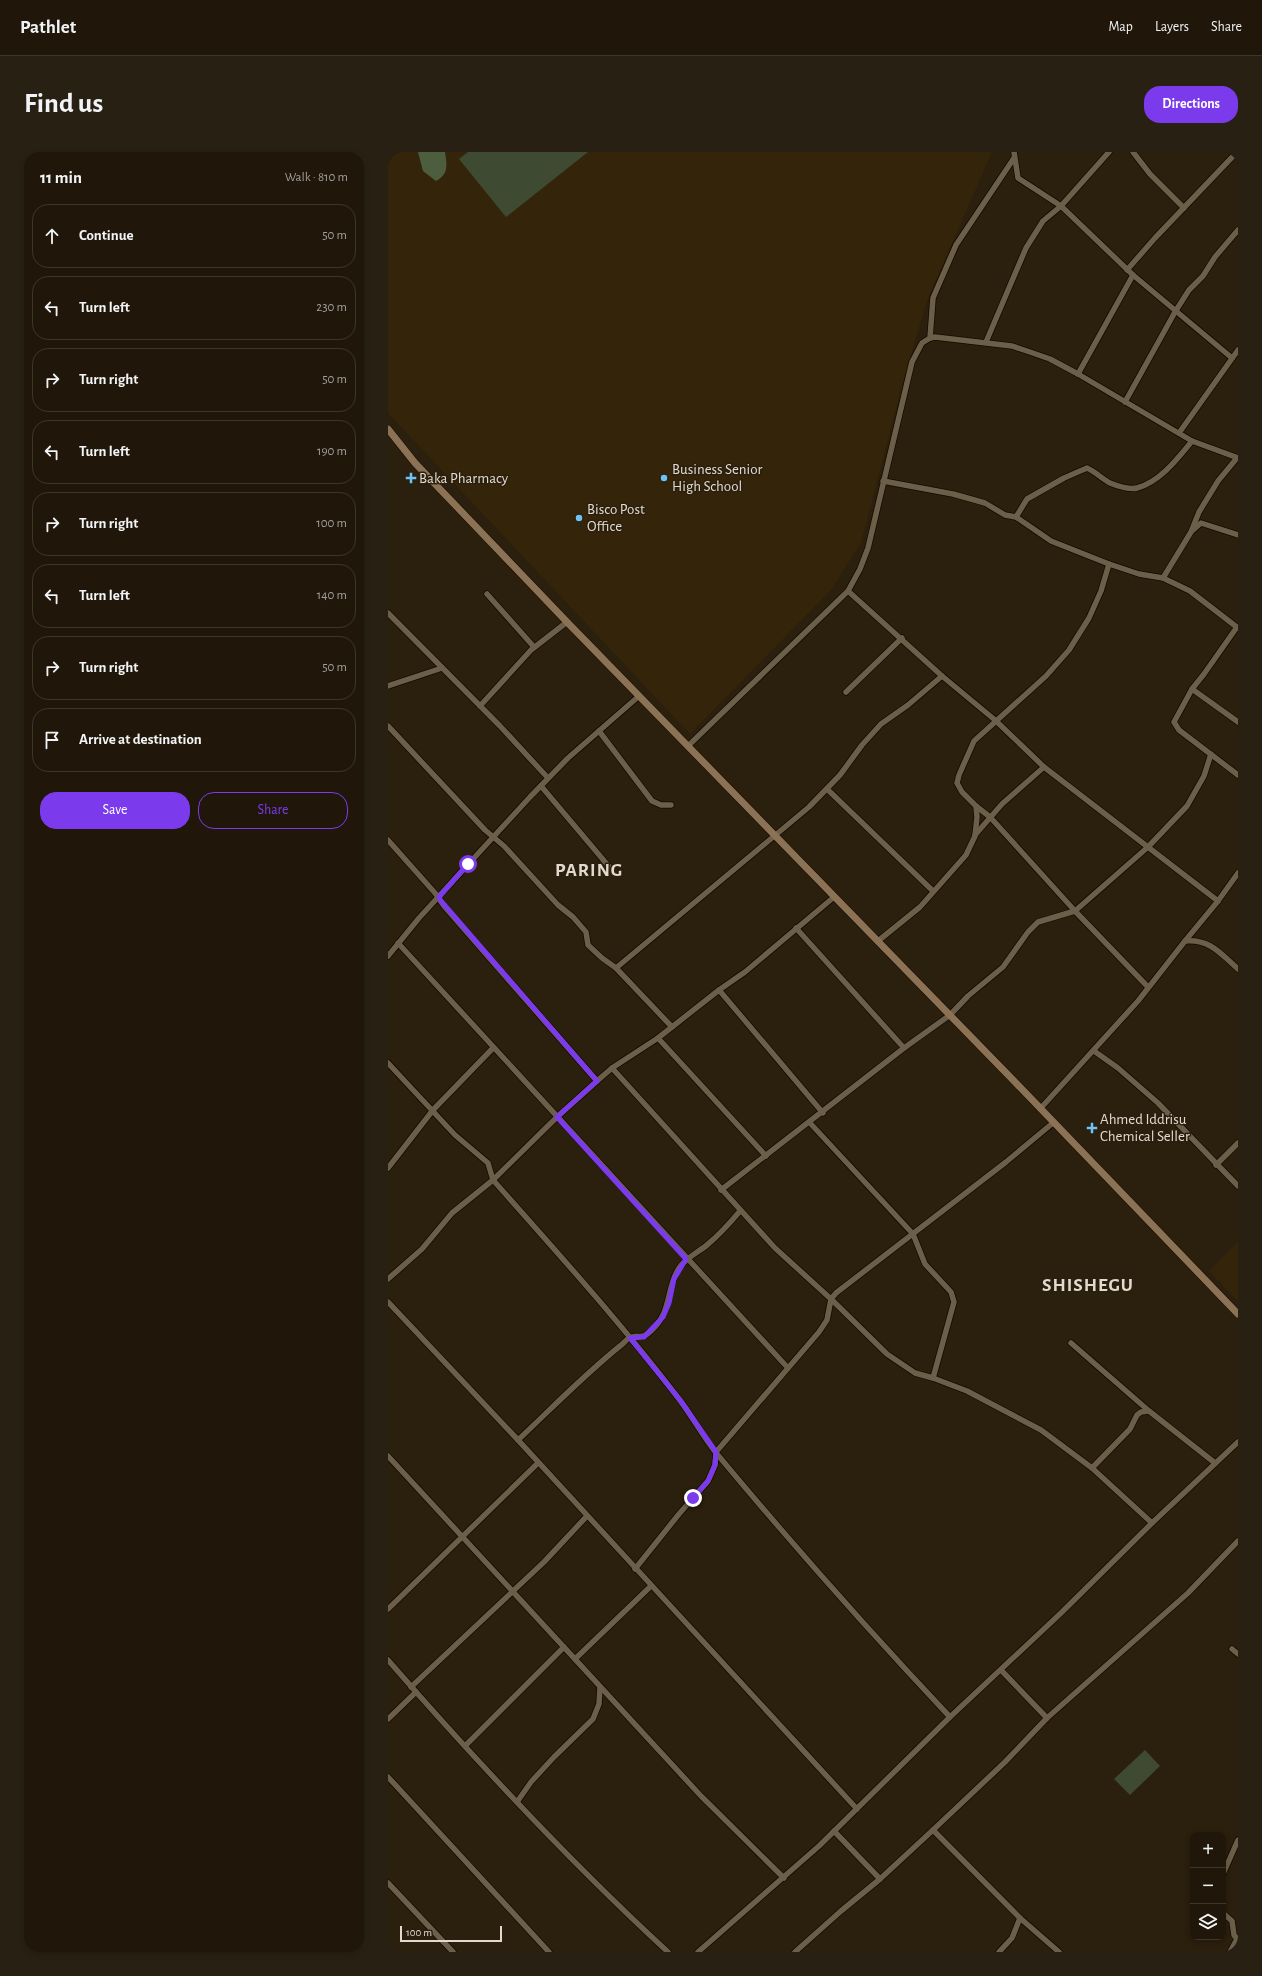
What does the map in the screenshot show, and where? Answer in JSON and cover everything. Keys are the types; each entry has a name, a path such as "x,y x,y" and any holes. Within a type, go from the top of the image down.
{"main road":[{"path":"388,429 415,463 567,622 689,745 774,836 1054,1122 1238,1314"}],"street":[{"path":"986,342 1026,248 1043,221 1061,206 1110,152"},
{"path":"1132,152 1150,174 1184,208"},
{"path":"1127,270 1237,152"},
{"path":"1014,155 1018,178 1061,206 1127,270 1175,312 1232,358"},
{"path":"930,338 933,298 956,245 1014,155"},
{"path":"1125,402 1175,312 1189,290 1203,276 1215,257 1238,230"},
{"path":"1078,374 1133,275"},
{"path":"689,745 848,591 860,569 868,548 882,481 912,362 920,346 930,338 950,338 1012,346 1050,359 1192,440 1237,458 1218,481 1199,512 1191,532 1163,578"},
{"path":"1179,433 1238,350"},
{"path":"1016,518 1028,499 1064,478 1087,468 1096,472 1110,483 1136,489 1168,469 1192,440"},
{"path":"882,481 971,498 984,503 1006,515 1016,518 1051,540 1109,564 1140,574 1163,578 1190,591 1237,628 1192,689 1174,722 1179,730 1238,775"},
{"path":"1199,512 1201,523"},
{"path":"1191,532 1201,523"},
{"path":"1201,523 1238,535"},
{"path":"1109,564 1101,591 1092,611 1069,650 1046,676 995,720 974,741 958,775 957,784 962,792 990,817 1075,911 1148,988"},
{"path":"848,591 902,638 942,676 995,720 1044,767 1218,901"},
{"path":"487,594 534,647"},
{"path":"388,613 480,706 548,778"},
{"path":"480,706 512,669 534,647 567,622"},
{"path":"846,692 902,638"},
{"path":"388,686 442,668"},
{"path":"616,968 774,836 827,789 840,776 862,745 881,724 908,705 942,676"},
{"path":"1192,689 1238,722"},
{"path":"389,952 548,778 639,696"},
{"path":"388,726 485,830 504,846 558,905 573,917 586,932 588,945 616,968 672,1027"},
{"path":"599,731 652,801 661,805 671,805"},
{"path":"721,1190 810,1123 904,1048 950,1015 968,996 1003,967 1028,932 1038,922 1075,911 1148,847 1187,806 1204,776 1211,754"},
{"path":"878,941 920,907 966,855 975,836 990,817 1002,804 1044,767"},
{"path":"541,786 612,869"},
{"path":"827,789 933,891"},
{"path":"975,836 977,817 976,806"},
{"path":"388,840 597,1081"},
{"path":"1040,1109 1138,1002 1218,901 1238,873"},
{"path":"388,1280 422,1249 452,1213 493,1180 557,1117 612,1068 658,1038 719,990 745,972 834,897"},
{"path":"796,928 904,1048"},
{"path":"1185,941 1197,940 1207,943 1238,970"},
{"path":"398,942 686,1259 788,1368"},
{"path":"719,990 823,1112"},
{"path":"658,1038 766,1156"},
{"path":"388,1168 433,1110 493,1048"},
{"path":"1094,1051 1118,1068 1158,1103 1216,1165 1238,1186"},
{"path":"388,1063 455,1135 488,1163 493,1180 630,1338 680,1400 716,1452 849,1607 950,1717"},
{"path":"612,1068 774,1248 831,1299 888,1354 915,1373 967,1391 1041,1430 1092,1468 1152,1523"},
{"path":"635,1569 679,1514 708,1481 715,1465 716,1452 819,1332 826,1320 831,1299 865,1270 913,1234 1054,1122"},
{"path":"810,1123 913,1234 925,1264 950,1292 954,1302 933,1378"},
{"path":"1216,1165 1238,1143"},
{"path":"518,1440 603,1360 630,1338 644,1337 663,1317 669,1303 674,1279 686,1259 706,1246 727,1227 740,1211"},
{"path":"388,1302 518,1440 857,1809"},
{"path":"1071,1343 1149,1411 1215,1463"},
{"path":"1092,1468 1130,1429 1137,1415 1141,1412 1149,1411"},
{"path":"698,1952 784,1878 834,1831 950,1717 1001,1670 1152,1523 1238,1442"},
{"path":"388,1456 512,1593 564,1647 701,1796 784,1878"},
{"path":"388,1466 393,1462"},
{"path":"388,1609 538,1463"},
{"path":"388,1719 413,1689 544,1562 587,1516"},
{"path":"795,1952 880,1879 933,1830 1005,1762 1047,1718 1188,1593 1238,1541"},
{"path":"575,1659 651,1586"},
{"path":"466,1745 564,1647"},
{"path":"1232,1649 1238,1654"},
{"path":"388,1660 517,1802 606,1895 668,1952"},
{"path":"1001,1670 1047,1718"},
{"path":"517,1802 531,1782 593,1719 599,1704 600,1687"},
{"path":"388,1777 550,1952"},
{"path":"933,1830 1020,1918 1059,1952"},
{"path":"834,1831 880,1879"},
{"path":"1226,1868 1238,1840"},
{"path":"388,1883 447,1949 453,1952"},
{"path":"1226,1916 1232,1921 1234,1936 1237,1939 1230,1952"},
{"path":"999,1952 1012,1938 1020,1918"}],"shaded area":[{"name":"Business Senior High School","path":"388,152 992,152 928,298 904,378 861,543 831,590 690,734 388,413"},
{"path":"1238,1242 1238,1301 1209,1271"}],"green space":[{"path":"418,152 445,152 446,169 443,175 436,181 423,171"},
{"path":"468,152 588,152 506,217 459,159"},
{"path":"1145,1750 1160,1766 1130,1795 1114,1779"}],"place":[{"name":"Baka Pharmacy","path":"411,478"},
{"name":"Business Senior High School","path":"664,478"},
{"name":"Bisco Post Office","path":"579,518"},
{"name":"Ahmed Iddrisu Chemical Seller","path":"1092,1128"}],"district":[{"name":"PARING","path":"589,869"},
{"name":"SHISHEGU","path":"1088,1284"}],"route":[{"path":"468,864 439,897 441,901 597,1081 557,1117 686,1259 679,1268 674,1279 669,1303 663,1317 644,1337 630,1338 680,1400 716,1452 715,1465 708,1481 693,1498"}]}
